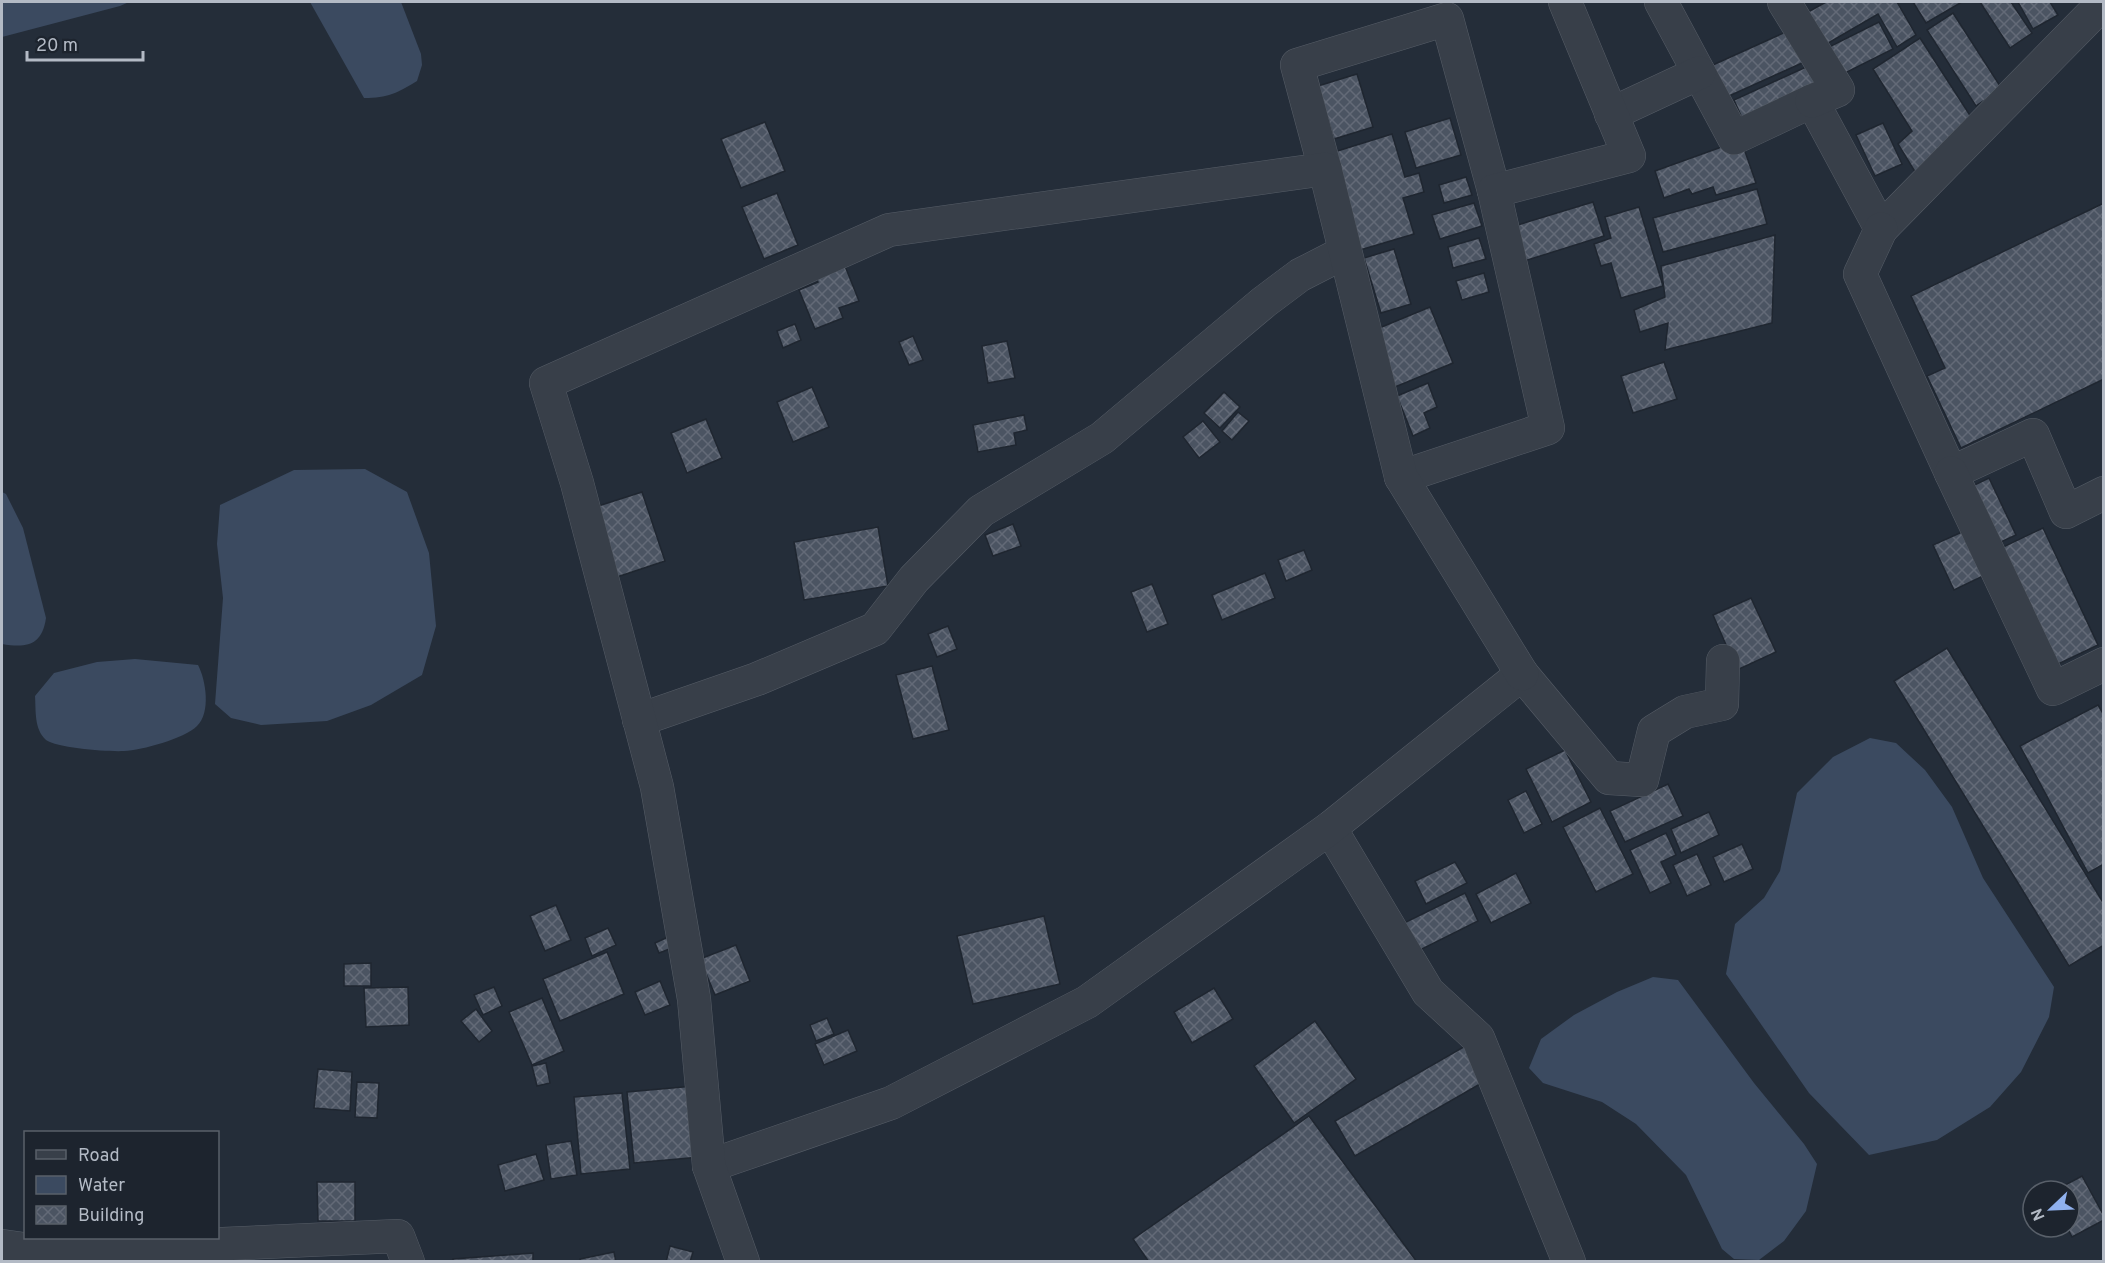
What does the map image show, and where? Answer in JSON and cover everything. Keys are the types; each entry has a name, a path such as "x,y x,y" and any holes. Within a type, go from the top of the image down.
{"street":[{"path":"1494,191 1629,156 1565,2"},
{"path":"1661,2 1734,138 1838,90 1784,2"},
{"path":"2098,4 1881,229 1860,274 2053,690 2103,664"},
{"path":"1401,477 1548,428 1494,191 1447,20 1297,65 1401,477 1522,674 1609,778 1642,780 1654,731 1685,712 1722,704 1723,661"},
{"path":"1611,114 1699,73"},
{"path":"1812,101 1881,229"},
{"path":"743,1262 709,1166 694,999 657,787 577,483 546,383 889,230 1325,169"},
{"path":"639,720 757,679 875,629 914,579 981,511 1102,438 1272,295 1300,274 1345,252"},
{"path":"1951,473 2033,435 2066,512 2103,493"},
{"path":"709,1166 891,1102 1087,1002 1330,828 1522,674"},
{"path":"1330,828 1428,992 1478,1038 1569,1262"},
{"path":"2,1246 44,1252 398,1236 408,1262"}],"water":[{"path":"2,2 129,2 2,37"},
{"path":"310,2 401,2 421,54 422,65 417,81 392,94 364,98"},
{"path":"365,469 407,492 429,553 436,626 422,675 371,705 327,721 261,725 231,718 215,704 223,598 217,544 220,505 294,470"},
{"path":"2,492 6,494 23,528 46,618 37,640 18,646 2,644"},
{"path":"135,659 198,665 203,679 206,705 197,726 183,735 162,743 124,751 61,745 52,743 42,736 36,720 35,696 54,673 97,662"},
{"path":"1870,738 1896,743 1925,770 1952,807 1983,878 2054,987 2049,1017 2021,1072 1990,1107 1937,1140 1869,1155 1809,1093 1726,974 1735,924 1764,898 1780,871 1797,793 1833,757"},
{"path":"1653,977 1678,980 1817,1164 1806,1211 1784,1241 1759,1260 1734,1259 1722,1249 1686,1175 1636,1124 1602,1102 1543,1083 1529,1068 1541,1039 1574,1015 1617,992"}],"building":[{"path":"1826,2 1897,2 1916,35 1897,47 1878,14 1818,49 1799,17"},
{"path":"1913,2 1962,2 1926,23"},
{"path":"1980,2 2011,2 2032,33 2010,48"},
{"path":"2018,2 2050,2 2058,15 2033,29"},
{"path":"1953,13 2002,89 1976,106 1927,30"},
{"path":"1879,22 1893,49 1837,77 1823,50"},
{"path":"1799,26 1813,58 1718,101 1704,69"},
{"path":"1920,38 1973,120 1917,175 1898,144 1912,131 1873,69"},
{"path":"1817,62 1830,90 1746,127 1734,100"},
{"path":"1357,74 1373,127 1334,139 1318,86"},
{"path":"1450,118 1461,155 1416,168 1405,132"},
{"path":"765,122 785,171 741,188 721,139"},
{"path":"1883,123 1902,164 1875,176 1856,135"},
{"path":"1392,134 1405,177 1419,173 1424,192 1403,198 1414,234 1360,250 1331,153"},
{"path":"1741,140 1756,183 1716,195 1713,187 1692,194 1689,189 1664,198 1655,171"},
{"path":"1466,177 1472,195 1444,203 1439,185"},
{"path":"1757,189 1767,224 1663,252 1653,218"},
{"path":"777,193 798,245 764,259 742,207"},
{"path":"1593,202 1604,236 1521,262 1511,227"},
{"path":"1474,203 1482,226 1440,239 1432,215"},
{"path":"2104,203 2104,379 1961,448 1927,376 1945,368 1911,296"},
{"path":"1639,207 1663,286 1621,298 1611,263 1601,266 1594,244 1611,238 1605,217"},
{"path":"1775,235 1772,323 1665,350 1668,323 1640,332 1634,310 1665,297 1661,266"},
{"path":"1479,238 1486,259 1453,268 1448,247"},
{"path":"1394,249 1411,304 1381,313 1364,258"},
{"path":"845,266 859,301 839,308 843,318 815,329 799,290 818,282 816,277"},
{"path":"1484,273 1489,292 1462,300 1456,281"},
{"path":"1430,307 1453,363 1395,387 1372,331"},
{"path":"795,324 801,340 783,348 777,331"},
{"path":"913,336 923,360 909,365 899,342"},
{"path":"1007,341 1015,378 988,383 982,346"},
{"path":"1664,362 1677,399 1633,413 1621,376"},
{"path":"1428,383 1437,407 1424,413 1430,428 1413,436 1397,396"},
{"path":"812,387 829,427 793,442 777,402"},
{"path":"1224,392 1240,407 1220,428 1204,413"},
{"path":"1238,412 1249,421 1232,440 1222,431"},
{"path":"1024,415 1027,430 1014,433 1016,445 978,452 973,425"},
{"path":"706,419 722,458 687,473 671,433"},
{"path":"1203,421 1220,442 1199,458 1183,437"},
{"path":"1989,478 2016,535 1990,547 1964,490"},
{"path":"642,492 665,561 614,578 592,508"},
{"path":"1013,524 1021,546 993,556 985,535"},
{"path":"878,527 888,586 804,600 794,542"},
{"path":"2043,528 2098,645 2056,665 2001,548"},
{"path":"1962,532 1983,576 1954,590 1933,545"},
{"path":"1304,550 1312,570 1286,581 1278,560"},
{"path":"1265,573 1275,598 1222,620 1212,595"},
{"path":"1152,584 1168,624 1147,632 1131,592"},
{"path":"1751,598 1776,652 1737,670 1713,615"},
{"path":"948,626 957,649 937,657 928,634"},
{"path":"1947,648 2104,904 2104,945 2069,966 1894,681"},
{"path":"932,666 949,730 913,739 896,675"},
{"path":"2098,705 2104,715 2104,864 2088,873 2020,746"},
{"path":"1565,750 1591,802 1552,822 1526,769"},
{"path":"1668,784 1683,816 1625,842 1610,811"},
{"path":"1526,791 1542,824 1524,833 1508,800"},
{"path":"1600,808 1633,874 1596,892 1563,827"},
{"path":"1709,812 1719,835 1681,853 1671,829"},
{"path":"1666,833 1676,855 1661,862 1671,883 1650,893 1630,850"},
{"path":"1742,844 1753,869 1724,882 1713,857"},
{"path":"1697,854 1711,885 1687,896 1673,865"},
{"path":"1455,862 1467,883 1426,904 1415,881"},
{"path":"1516,873 1531,903 1491,923 1476,894"},
{"path":"1465,893 1478,921 1418,951 1404,923"},
{"path":"556,905 571,940 545,951 530,916"},
{"path":"1044,916 1060,984 973,1004 957,936"},
{"path":"608,928 616,945 592,956 585,938"},
{"path":"668,937 672,948 659,953 655,943"},
{"path":"736,945 750,981 715,995 700,959"},
{"path":"607,952 624,994 560,1021 543,979"},
{"path":"371,963 371,986 344,986 344,964"},
{"path":"660,981 670,1005 645,1015 635,992"},
{"path":"408,987 409,1025 366,1027 364,988"},
{"path":"494,987 502,1006 483,1015 474,995"},
{"path":"1214,988 1233,1019 1192,1043 1174,1012"},
{"path":"542,998 564,1051 532,1065 509,1012"},
{"path":"476,1009 492,1031 479,1042 461,1021"},
{"path":"827,1018 834,1034 816,1041 810,1025"},
{"path":"1315,1021 1356,1079 1294,1123 1254,1066"},
{"path":"848,1030 857,1051 824,1065 815,1044"},
{"path":"1467,1045 1487,1080 1355,1156 1335,1121"},
{"path":"546,1063 550,1083 537,1086 532,1066"},
{"path":"318,1069 352,1072 350,1111 314,1108"},
{"path":"357,1082 379,1083 377,1118 355,1117"},
{"path":"694,1086 700,1157 634,1163 627,1092"},
{"path":"622,1093 630,1169 581,1174 574,1097"},
{"path":"1309,1116 1417,1262 1149,1262 1133,1239"},
{"path":"571,1141 577,1175 551,1179 546,1145"},
{"path":"536,1154 544,1180 505,1191 498,1165"},
{"path":"2082,1176 2104,1216 2104,1220 2081,1232 2081,1179 2076,1179"},
{"path":"317,1182 355,1182 355,1221 318,1221"},
{"path":"670,1246 693,1252 690,1262 666,1262"},
{"path":"614,1252 616,1262 581,1262 580,1259"},
{"path":"533,1253 533,1262 453,1262 453,1259"}]}
